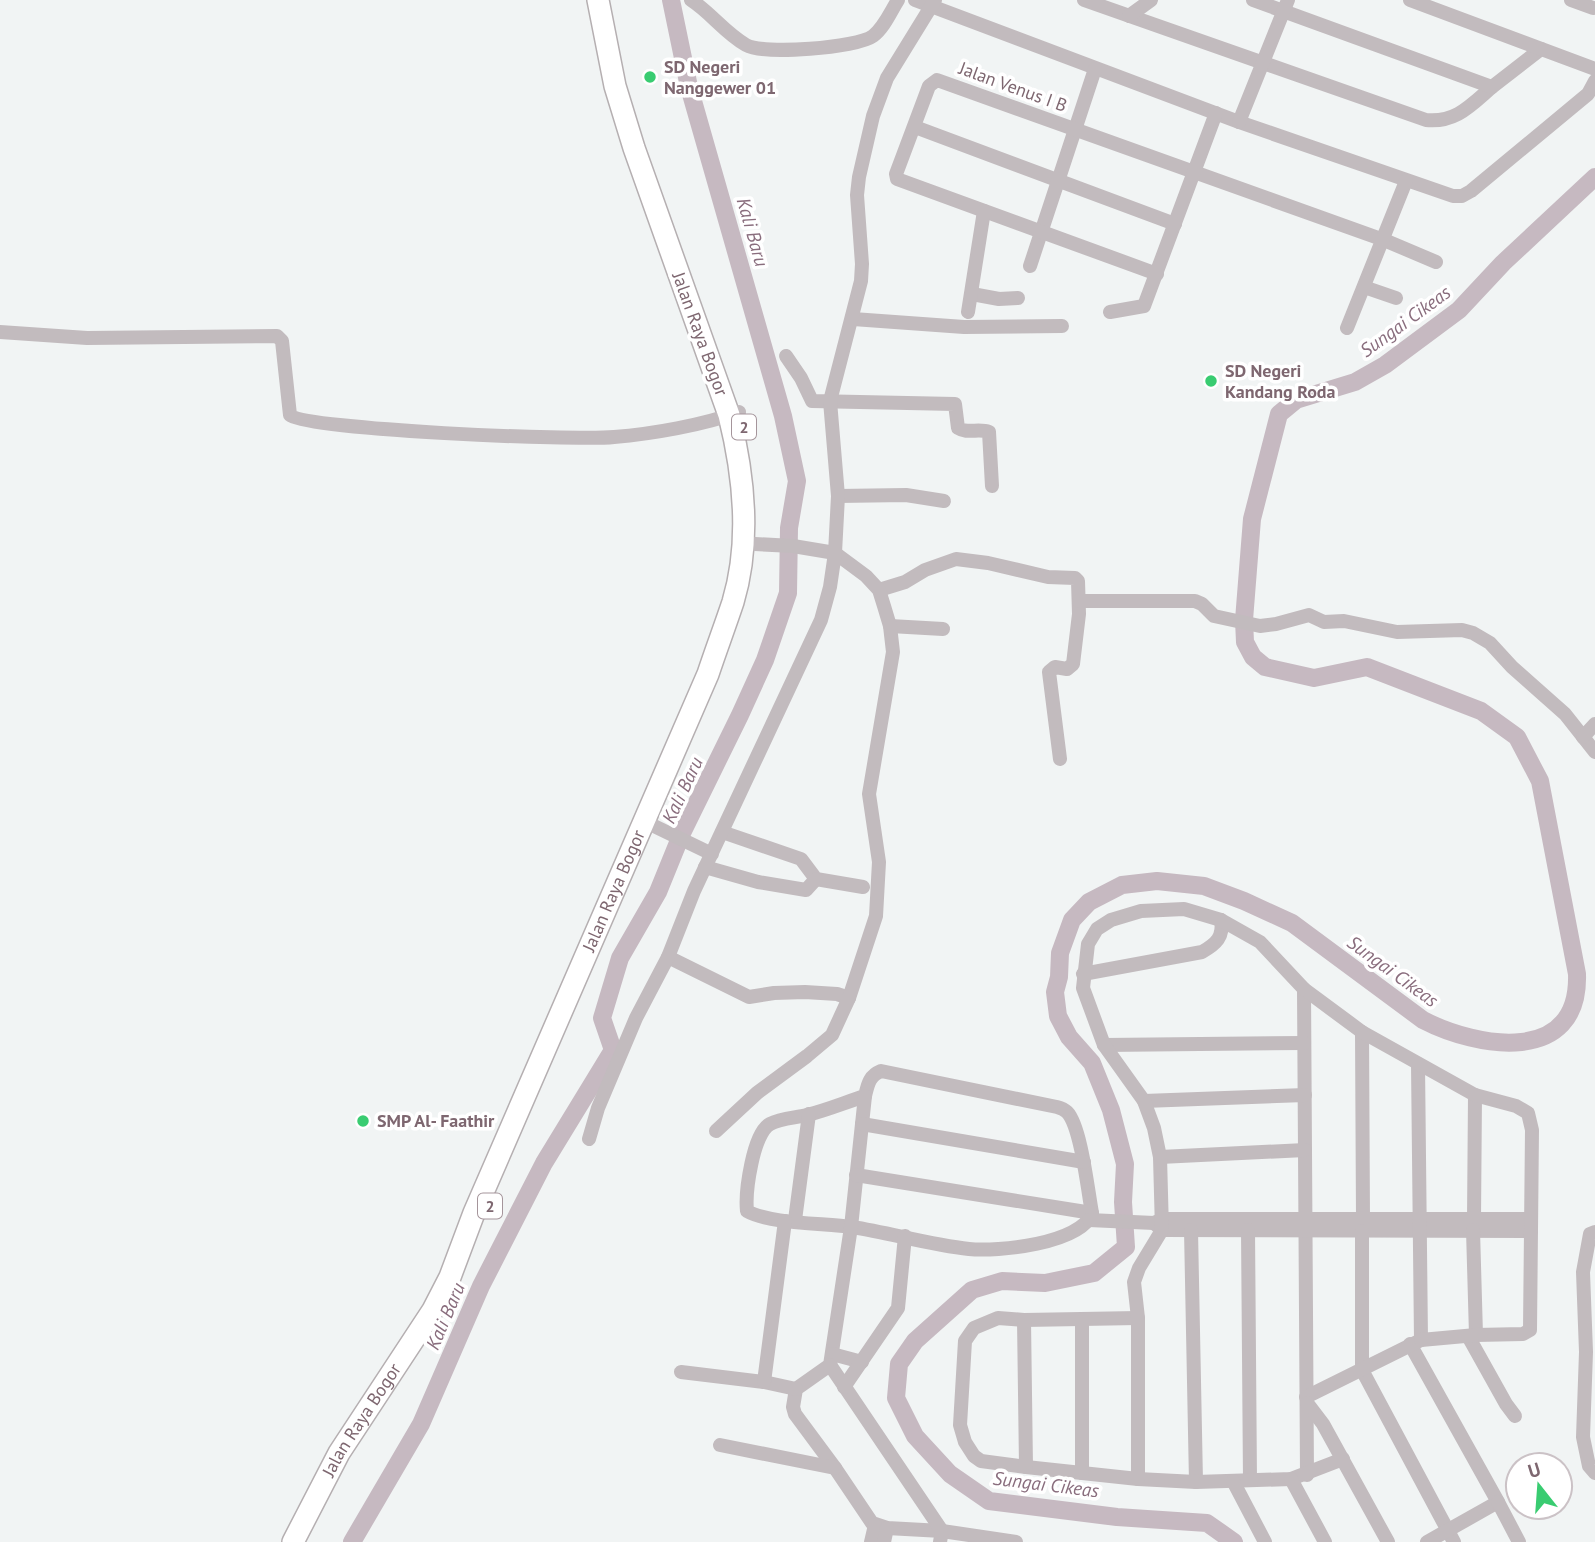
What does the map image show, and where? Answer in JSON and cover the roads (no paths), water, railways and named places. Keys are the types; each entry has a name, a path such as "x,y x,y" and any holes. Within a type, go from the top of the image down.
{"highway":[{"name":"Jalan Raya Bogor","path":"306,1542 349,1460 445,1314 663,830 745,601 755,544 754,488 749,446 734,414 634,148 615,86 598,0"},
{"name":"Jalan Raya Bogor","path":"293,1542 339,1453 411,1346 450,1277 479,1200 708,674 733,601 743,537 742,490 734,414 644,144 626,84 609,0"}],"street":[{"path":"691,0 735,37 756,50 861,43 876,34 898,0"},
{"path":"915,0 933,3 1096,69 1239,122 1452,196 1462,196 1588,94 1595,81"},
{"path":"1084,0 1426,120 1442,122 1460,114 1541,49"},
{"path":"1129,16 1151,0"},
{"path":"1253,0 1286,5 1492,87"},
{"path":"1410,0 1595,69"},
{"path":"1571,0 1593,7"},
{"path":"589,1139 598,1108 636,1018 668,957 722,832 821,620 835,553 838,496 830,401 853,318 862,264 857,195 859,177 873,116 887,78 933,3"},
{"path":"1239,122 1286,5"},
{"path":"1030,266 1096,69"},
{"name":"Jalan Venus I B","path":"915,127 929,86 937,80 1384,240 1436,262"},
{"path":"1110,312 1144,306 1216,113"},
{"path":"1157,274 897,179 897,174 915,127 1175,225"},
{"path":"1347,328 1406,181"},
{"path":"968,312 984,211"},
{"path":"1364,287 1396,298"},
{"path":"972,294 999,299 1018,298"},
{"path":"853,318 964,327 1062,326"},
{"path":"0,332 86,338 276,336 282,341 290,415 292,418 317,423 585,439 615,437 713,421 734,414"},
{"path":"786,356 801,378 811,401 955,404 958,428 963,431 989,432 992,486"},
{"path":"838,496 906,495 944,501"},
{"path":"716,1131 757,1093 825,1041 841,1019 876,916 879,862 869,794 893,652 890,626 878,590 866,576 835,553 755,544"},
{"path":"878,590 905,582 925,570 956,559 988,562 1048,578 1075,578 1078,581 1079,601 1073,664 1067,669 1055,667 1049,672 1060,759"},
{"path":"1079,601 1195,601 1214,616 1260,626 1309,615 1324,622 1344,621 1397,632 1462,630 1473,633 1490,643 1511,667 1564,714 1595,752"},
{"path":"890,626 943,629"},
{"path":"1583,737 1595,724"},
{"path":"663,830 709,861 786,888 806,890 816,879"},
{"path":"722,832 801,859 816,879 863,887"},
{"path":"1138,1479 1138,1318 1134,1282 1160,1224 1160,1157 1154,1128 1144,1101 1104,1045 1083,988 1088,944 1097,929 1111,920 1141,911 1184,909 1221,920 1260,942 1304,989 1362,1032 1475,1095 1516,1106 1528,1113 1532,1130 1530,1330 1523,1334 1472,1335 1415,1342 1306,1400"},
{"path":"1083,974 1202,952 1221,937 1221,920"},
{"path":"668,957 749,997 805,992 837,994 849,998"},
{"path":"1304,989 1307,1475"},
{"path":"1362,1032 1362,1370 1451,1536"},
{"path":"1104,1045 1304,1043"},
{"path":"1418,1064 1420,1225 1415,1342 1519,1542"},
{"path":"941,1536 844,1387 831,1360 869,1080 873,1074 881,1071 1057,1107 1067,1112 1073,1122 1084,1162 1094,1218"},
{"path":"1144,1101 1305,1095"},
{"path":"1475,1095 1472,1335 1506,1404 1515,1416"},
{"path":"865,1096 769,1124 761,1132 752,1161 747,1211 754,1215 851,1227 970,1249 1009,1247 1061,1238 1094,1218"},
{"path":"764,1382 809,1114"},
{"path":"862,1124 1084,1162"},
{"path":"1160,1157 1306,1150"},
{"path":"856,1175 1094,1218 1137,1223 1531,1225"},
{"path":"1160,1224 1191,1230 1248,1230 1307,1225"},
{"path":"1191,1230 1196,1482"},
{"path":"1248,1230 1250,1480"},
{"path":"1595,1232 1590,1234 1583,1272 1590,1352 1583,1437 1589,1466 1595,1473"},
{"path":"844,1387 898,1308 905,1236"},
{"path":"1138,1318 998,1318 985,1321 974,1328 965,1341 960,1425 974,1456 981,1461 1026,1467 1138,1479 1196,1482 1291,1479 1343,1459"},
{"path":"1082,1319 1082,1473"},
{"path":"1024,1320 1026,1467"},
{"path":"862,1362 831,1360 796,1389 793,1407 794,1414 835,1468 867,1518 882,1532 1016,1542"},
{"path":"681,1372 764,1382 796,1389"},
{"path":"1306,1400 1323,1424 1388,1542"},
{"path":"720,1445 835,1468"},
{"path":"1291,1479 1325,1542"},
{"path":"1233,1481 1265,1542"},
{"path":"1427,1542 1451,1536 1498,1502"},
{"path":"871,1542 882,1532"}],"waterway":[{"name":"Kali Baru","path":"352,1542 421,1424 481,1286 544,1163 613,1050 602,1018 620,958 658,892 682,833 740,715 765,660 788,593 789,528 797,481 783,416 689,87 671,0"},
{"name":"Sungai Cikeas","path":"1234,1542 1207,1523 1117,1517 989,1501 950,1474 915,1436 896,1398 899,1364 915,1341 972,1290 1002,1281 1045,1283 1094,1273 1126,1247 1123,1202 1125,1164 1111,1110 1092,1063 1069,1037 1058,1016 1055,992 1060,953 1072,920 1089,902 1122,885 1157,881 1204,886 1244,901 1292,923 1423,1020 1470,1038 1521,1042 1544,1036 1562,1024 1573,1004 1577,974 1540,781 1517,737 1481,711 1367,667 1314,678 1265,667 1253,657 1245,642 1244,620 1252,519 1279,414 1296,400 1355,382 1385,365 1459,310 1503,263 1595,177"}],"place":[{"name":"SD Negeri Nanggewer 01","path":"650,77"},
{"name":"SD Negeri Kandang Roda","path":"1211,381"},
{"name":"SMP Al- Faathir","path":"363,1121"}]}
